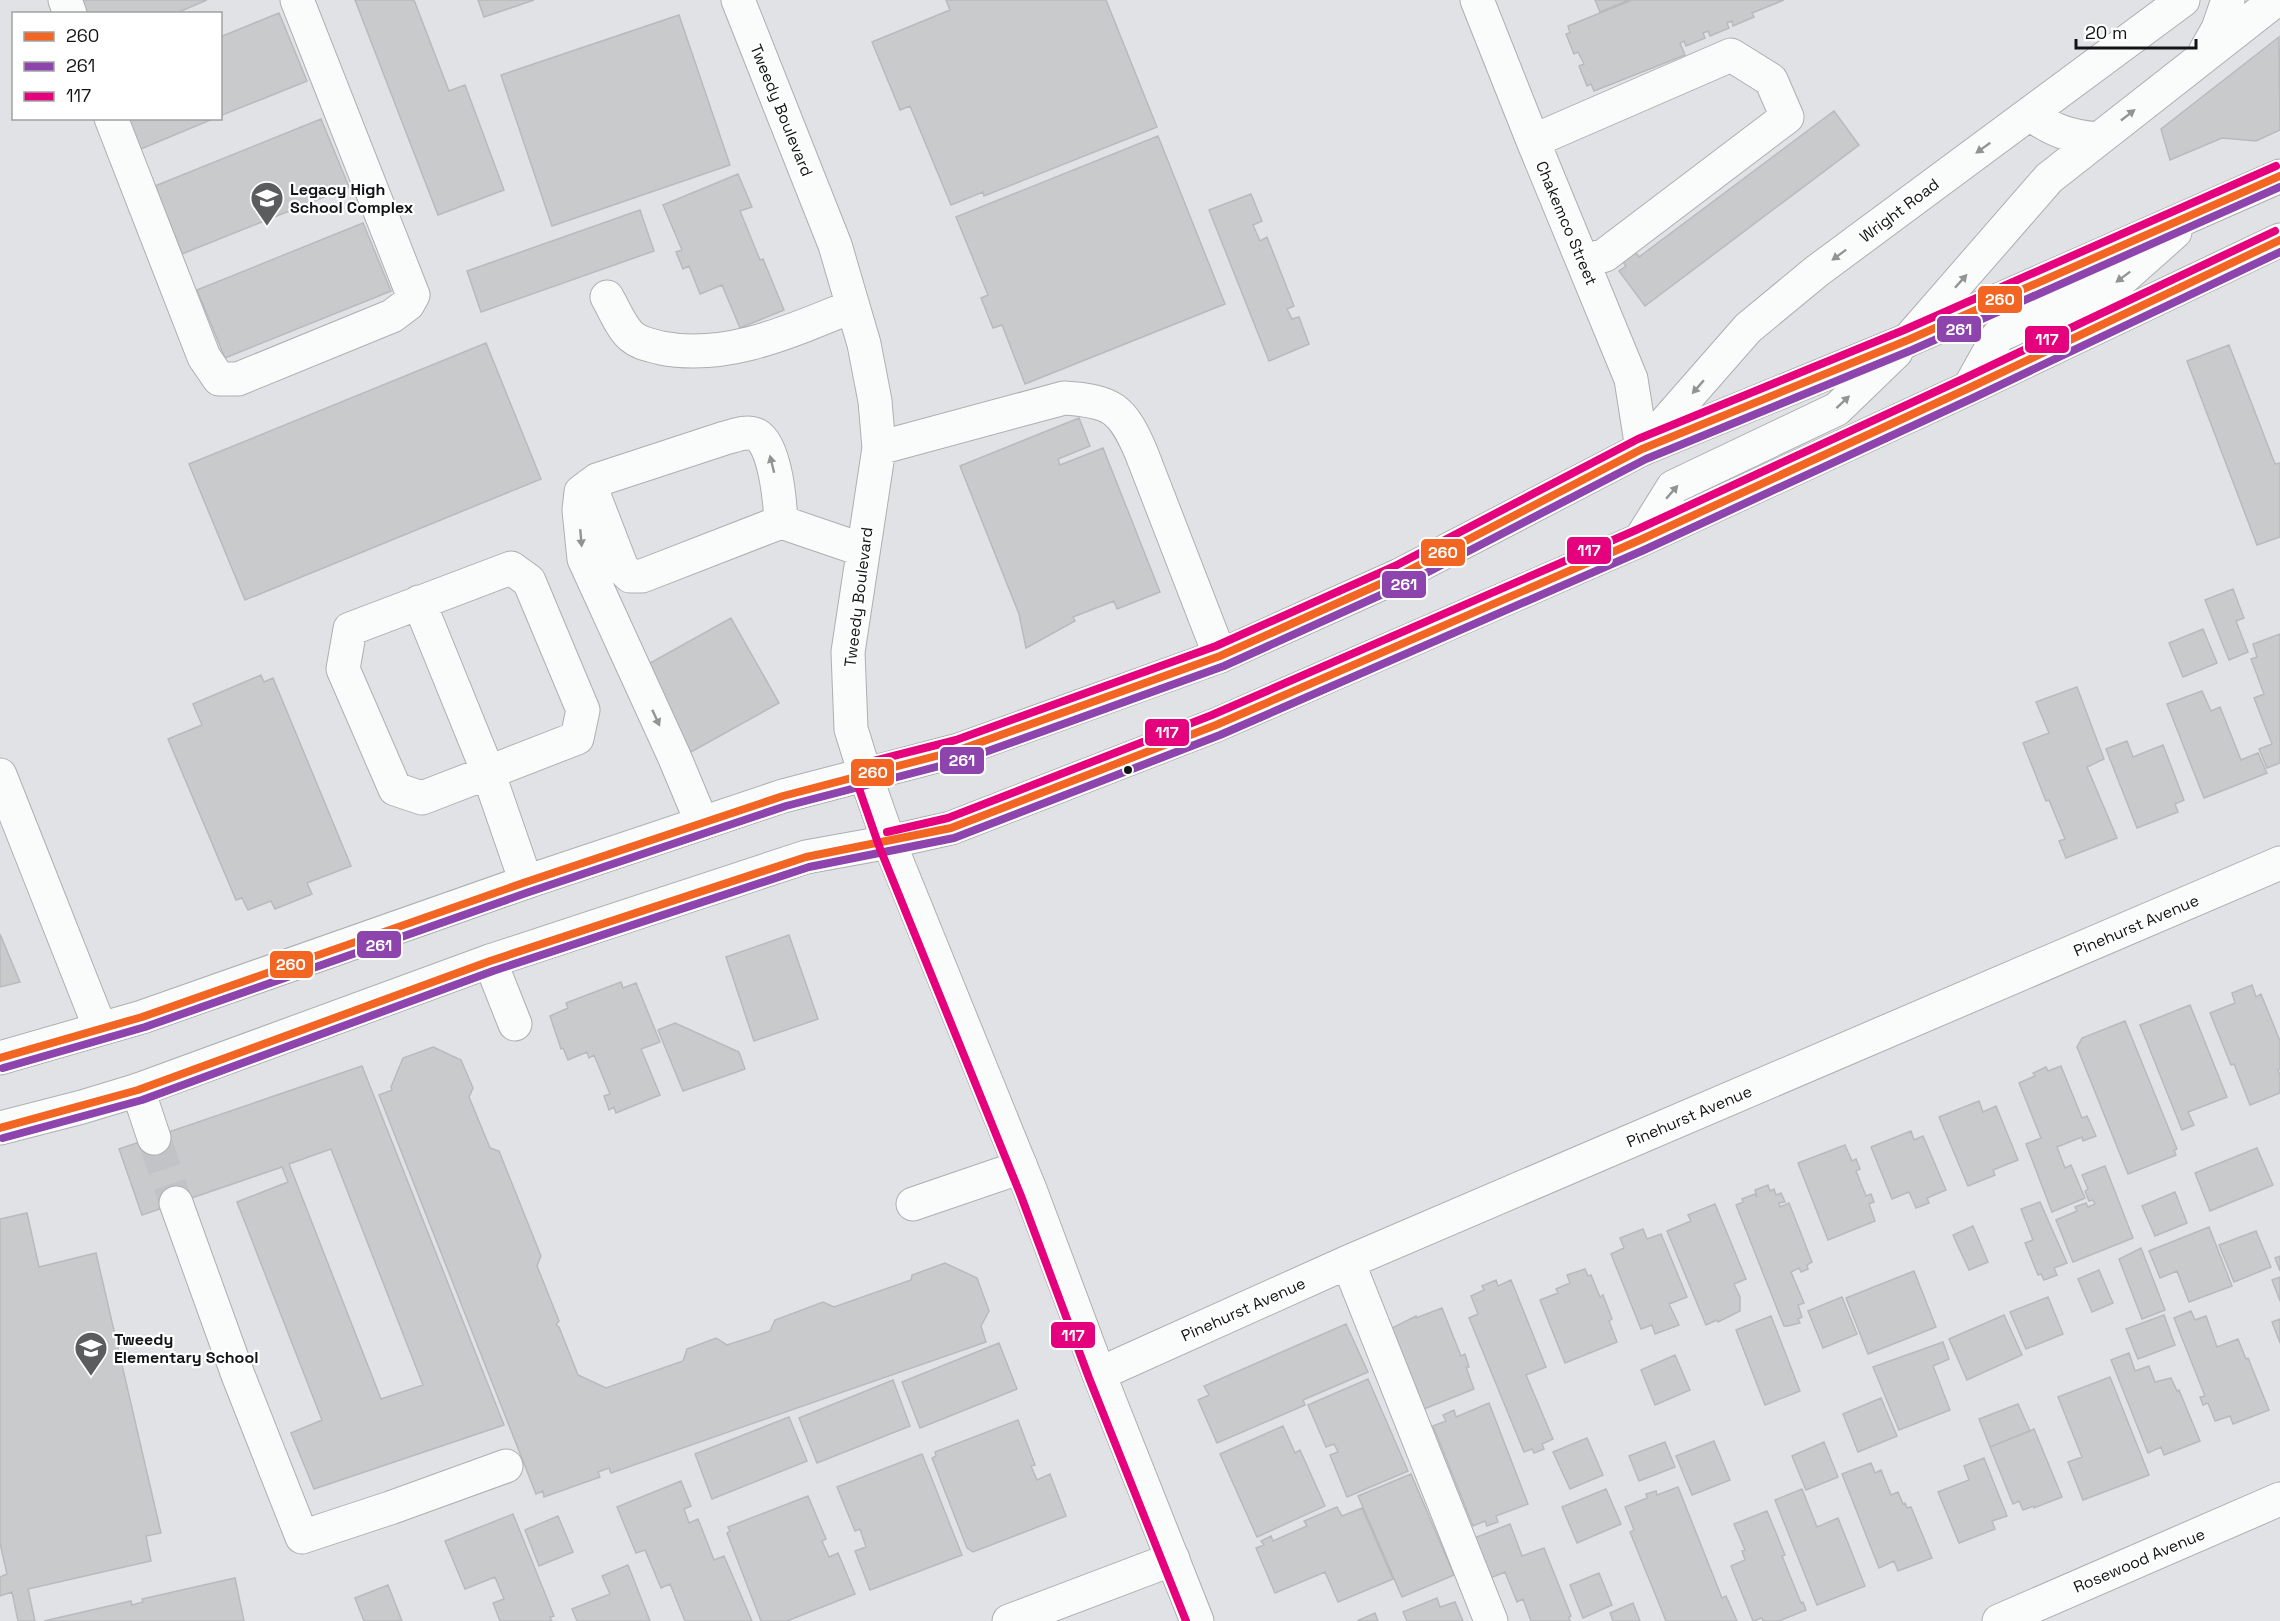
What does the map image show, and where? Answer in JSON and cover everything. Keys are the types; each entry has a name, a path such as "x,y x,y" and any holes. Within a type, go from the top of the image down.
{"main road":[{"path":"112,120 204,357 219,379 238,379 392,316 408,304 413,295 297,0"},
{"name":"Tweedy Boulevard","path":"738,0 835,245 864,344 875,401 879,448 848,652 851,729 889,842 1022,1167 1197,1621"},
{"name":"Chakemco Street","path":"1477,0 1634,387 1642,449"},
{"name":"Wright Road","path":"1642,449 1748,328 1817,272 2183,0"},
{"path":"2202,57 2218,29 2228,0"},
{"path":"1640,540 1673,487 1837,409 1908,340 2049,178 2276,0"},
{"path":"1533,141 1731,55 1771,80 1787,117 1605,255 1583,262"},
{"path":"2030,114 2048,128 2075,137 2097,139"},
{"path":"0,1058 142,1017 526,882 783,796 959,750 1220,656 1400,575 1642,449 1908,340 2280,176"},
{"path":"1969,388 1998,336 2120,281 2198,211"},
{"path":"0,1128 138,1090 490,961 806,857 951,828 1216,725 1640,540 1969,388 2280,240"},
{"path":"608,297 631,336 645,344 674,350 707,352 781,335 853,306"},
{"path":"879,448 1064,398 1095,400 1119,412 1130,427 1141,452 1220,656"},
{"path":"702,823 584,559 579,510 581,492 597,480 725,438 755,434 765,441 769,454 779,493 781,522"},
{"path":"590,485 622,568 630,576 642,576 781,522 863,550"},
{"path":"511,567 529,581 583,710 577,738 488,772 422,798 395,789 343,669 350,629 511,567"},
{"path":"419,602 488,772 526,882"},
{"path":"0,775 100,1028"},
{"name":"Pinehurst Avenue","path":"1100,1374 1348,1262 2280,863"},
{"path":"490,961 515,1024"},
{"path":"138,1090 154,1138"},
{"path":"913,1204 1022,1167"},
{"path":"176,1203 238,1375 302,1537 506,1466"},
{"path":"1348,1262 1491,1621"},
{"name":"Rosewood Avenue","path":"1999,1621 2280,1499"},
{"path":"1009,1621 1173,1559"}],"building":[{"path":"79,0 207,0 179,12 84,12"},
{"path":"355,0 414,0 449,91 465,85 504,190 438,215"},
{"path":"478,0 534,0 484,17"},
{"path":"946,0 1106,0 1157,127 984,196 983,192 951,205 910,106 900,110 872,42 950,10"},
{"path":"1595,0 1629,0 1600,12"},
{"path":"1632,0 1784,0 1752,13 1754,17 1733,26 1732,21 1727,23 1729,28 1710,36 1708,31 1703,33 1705,38 1686,46 1684,41 1680,43 1685,55 1594,91 1591,84 1587,86 1579,66 1584,64 1578,52 1574,54 1566,34 1570,33 1568,26"},
{"path":"279,13 307,81 222,115 222,36"},
{"path":"679,15 730,165 552,226 501,75"},
{"path":"2279,37 2280,130 2256,141 2222,138 2170,160 2161,129"},
{"path":"1834,111 1859,145 1645,306 1619,271 1626,266 1619,256 1632,247 1639,257"},
{"path":"321,119 349,187 182,254 155,186"},
{"path":"129,120 210,120 141,149"},
{"path":"1158,136 1225,304 1025,384 1002,325 993,328 981,298 988,295 956,217"},
{"path":"738,174 752,207 740,211 784,310 740,328 722,285 700,294 689,266 683,269 676,252 682,250 663,205"},
{"path":"1251,194 1262,221 1253,225 1260,241 1267,237 1294,306 1287,309 1292,319 1299,317 1309,344 1269,361 1209,210"},
{"path":"640,210 654,251 481,312 467,271"},
{"path":"363,223 391,291 225,358 197,290"},
{"path":"486,343 541,479 245,600 189,464"},
{"path":"2229,345 2275,464 2280,463 2280,537 2257,545 2187,361"},
{"path":"1079,418 1090,446 1058,459 1060,465 1103,448 1160,592 1117,609 1114,601 1073,617 1075,621 1026,648 1019,614 960,466"},
{"path":"2233,589 2244,618 2236,621 2248,652 2229,660 2205,600"},
{"path":"731,618 779,703 691,752 643,667"},
{"path":"2203,629 2217,663 2183,677 2169,643"},
{"path":"2280,634 2280,763 2267,768 2259,749 2272,744 2254,698 2264,694 2251,659 2257,657 2253,644"},
{"path":"261,675 264,682 273,678 351,866 307,883 312,894 275,909 271,901 248,910 242,898 236,900 168,739 202,725 193,704"},
{"path":"2077,687 2104,759 2087,767 2117,838 2066,858 2059,841 2065,839 2049,800 2046,801 2023,743 2049,733 2036,702"},
{"path":"2202,691 2211,711 2220,707 2241,760 2258,753 2267,773 2204,798 2167,704"},
{"path":"2127,741 2133,757 2163,745 2184,800 2175,804 2178,812 2137,828 2106,749"},
{"path":"0,934 20,982 0,987"},
{"path":"789,935 818,1019 754,1041 726,957"},
{"path":"621,982 623,988 636,983 660,1042 641,1049 660,1095 616,1113 614,1107 609,1110 604,1096 610,1094 594,1055 589,1058 587,1052 568,1060 563,1048 561,1049 550,1016 568,1008 566,1003"},
{"path":"2252,985 2256,997 2261,994 2280,1041 2280,1069 2278,1070 2280,1093 2250,1105 2210,1013 2235,1003 2232,993"},
{"path":"2190,1005 2227,1097 2188,1112 2194,1125 2182,1130 2140,1025"},
{"path":"2125,1021 2177,1149 2174,1150 2176,1155 2128,1174 2077,1047 2082,1038"},
{"path":"675,1023 739,1052 745,1069 683,1091 658,1030"},
{"path":"433,1047 461,1060 473,1088 469,1097 490,1148 499,1151 541,1256 537,1266 559,1321 556,1325 559,1327 578,1375 606,1388 683,1361 687,1349 716,1338 727,1345 770,1331 775,1320 823,1302 834,1307 911,1280 912,1275 945,1263 977,1278 989,1311 981,1326 986,1342 611,1473 609,1468 598,1472 600,1477 544,1497 543,1491 536,1494 379,1095 392,1090 391,1087 403,1058"},
{"path":"362,1066 504,1425 314,1489 291,1433 322,1420 237,1202 288,1182 282,1167 142,1215 119,1149","holes":["331,1149 423,1385 381,1399 289,1164"]},
{"path":"2061,1066 2082,1118 2087,1116 2096,1136 2083,1141 2082,1137 2057,1147 2065,1168 2071,1165 2085,1198 2052,1212 2026,1144 2041,1138 2019,1083 2035,1076 2033,1073 2046,1067 2048,1071"},
{"path":"1979,1101 1983,1112 1996,1106 2018,1160 1993,1170 1995,1175 1968,1186 1939,1117"},
{"path":"1911,1131 1914,1140 1923,1136 1946,1190 1927,1198 1929,1203 1916,1208 1909,1192 1892,1199 1871,1147"},
{"path":"1845,1145 1852,1161 1856,1159 1860,1169 1856,1171 1866,1196 1871,1194 1874,1202 1869,1204 1875,1221 1828,1240 1798,1163"},
{"path":"2257,1148 2273,1185 2210,1211 2195,1173"},
{"path":"2105,1166 2133,1238 2073,1262 2056,1220 2077,1211 2075,1207 2086,1203 2088,1207 2095,1204 2093,1200 2089,1201 2085,1191 2088,1189 2082,1175"},
{"path":"1768,1185 1770,1191 1774,1189 1776,1195 1781,1193 1785,1202 1779,1203 1780,1207 1789,1203 1812,1262 1807,1265 1808,1269 1801,1272 1799,1268 1791,1272 1804,1303 1798,1305 1802,1317 1798,1319 1800,1323 1788,1326 1784,1326 1736,1205 1743,1202 1742,1199 1755,1194 1757,1197 1755,1190"},
{"path":"2175,1192 2187,1223 2155,1236 2142,1206"},
{"path":"2040,1202 2067,1263 2054,1268 2057,1275 2044,1280 2041,1274 2038,1275 2025,1243 2033,1240 2021,1209"},
{"path":"1715,1204 1746,1279 1734,1284 1740,1297 1740,1311 1706,1325 1667,1231 1691,1221 1688,1215"},
{"path":"27,1213 39,1267 96,1253 161,1533 146,1536 151,1561 28,1589 35,1621 18,1621 12,1592 0,1596 0,1577 7,1574 0,1543 0,1219"},
{"path":"1973,1226 1988,1262 1969,1270 1953,1235"},
{"path":"2209,1227 2232,1286 2189,1302 2177,1271 2160,1278 2149,1251"},
{"path":"1643,1229 1647,1239 1661,1234 1687,1297 1669,1304 1679,1325 1655,1334 1652,1325 1641,1329 1611,1254 1624,1248 1620,1238"},
{"path":"2256,1231 2271,1267 2234,1282 2219,1245"},
{"path":"2141,1248 2165,1310 2142,1319 2119,1259"},
{"path":"2280,1256 2280,1271 2275,1258"},
{"path":"1585,1269 1588,1276 1591,1275 1600,1297 1603,1295 1617,1342 1565,1363 1540,1300 1558,1293 1556,1289 1570,1283 1567,1275"},
{"path":"2099,1270 2113,1303 2092,1312 2078,1279"},
{"path":"1914,1271 1936,1327 1868,1354 1846,1298"},
{"path":"2280,1277 2280,1301 2272,1280"},
{"path":"1496,1280 1498,1286 1511,1280 1546,1367 1526,1375 1553,1439 1542,1444 1544,1449 1534,1453 1532,1449 1524,1452 1469,1318 1478,1314 1471,1296 1484,1290 1482,1286"},
{"path":"1842,1297 1857,1334 1823,1348 1808,1311"},
{"path":"2048,1297 2063,1334 2026,1349 2010,1312"},
{"path":"1442,1308 1461,1356 1465,1354 1469,1367 1466,1367 1474,1389 1424,1409 1392,1328 1416,1316 1416,1318"},
{"path":"2191,1311 2195,1320 2206,1316 2217,1347 2238,1339 2269,1410 2233,1424 2230,1416 2215,1421 2208,1403 2203,1405 2200,1397 2205,1396 2174,1318"},
{"path":"2004,1315 2022,1355 1967,1380 1949,1339"},
{"path":"2164,1315 2175,1345 2138,1359 2126,1329"},
{"path":"1771,1316 1800,1391 1765,1405 1736,1330"},
{"path":"2280,1319 2280,1343 2272,1322"},
{"path":"1346,1324 1368,1372 1303,1400 1305,1405 1217,1443 1198,1400 1209,1395 1204,1386"},
{"path":"1943,1342 1949,1359 1933,1366 1950,1410 1899,1430 1873,1367"},
{"path":"999,1343 1017,1389 920,1428 902,1382"},
{"path":"2129,1353 2135,1371 2149,1366 2155,1382 2171,1378 2177,1391 2179,1390 2200,1441 2164,1455 2161,1447 2148,1453 2111,1360"},
{"path":"1675,1355 1690,1390 1655,1405 1641,1370"},
{"path":"2110,1377 2149,1475 2083,1500 2068,1462 2082,1457 2058,1397"},
{"path":"1368,1379 1408,1471 1347,1497 1330,1455 1338,1452 1334,1444 1326,1447 1308,1405"},
{"path":"893,1380 910,1426 817,1463 799,1418"},
{"path":"1881,1398 1897,1436 1858,1452 1843,1414"},
{"path":"1489,1403 1528,1504 1496,1516 1498,1522 1487,1526 1485,1521 1473,1526 1433,1426 1446,1421 1443,1415 1454,1410 1456,1417"},
{"path":"2018,1404 2030,1431 1990,1447 1979,1419"},
{"path":"789,1417 807,1461 712,1499 695,1454"},
{"path":"1018,1420 1035,1465 1031,1466 1037,1480 1050,1474 1066,1516 973,1552 967,1548 932,1458 936,1456 935,1452"},
{"path":"1283,1426 1295,1453 1300,1450 1325,1506 1257,1537 1220,1454"},
{"path":"2034,1429 2062,1497 2023,1510 2019,1501 2013,1504 1990,1447"},
{"path":"1587,1438 1603,1475 1570,1489 1553,1452"},
{"path":"1714,1441 1730,1480 1692,1495 1676,1456"},
{"path":"1665,1442 1675,1467 1639,1481 1629,1456"},
{"path":"1824,1442 1838,1477 1806,1490 1792,1456"},
{"path":"922,1454 962,1555 870,1590 855,1551 866,1547 860,1529 855,1531 837,1487"},
{"path":"1984,1458 2007,1516 1992,1521 1995,1529 1959,1543 1938,1492 1969,1480 1964,1466"},
{"path":"1871,1463 1875,1473 1881,1470 1891,1495 1898,1492 1903,1504 1905,1503 1907,1508 1911,1507 1932,1558 1898,1571 1894,1561 1879,1568 1842,1474"},
{"path":"1411,1474 1454,1575 1402,1597 1358,1496"},
{"path":"681,1481 691,1506 684,1509 689,1523 698,1519 714,1560 724,1556 752,1621 685,1621 670,1584 661,1588 645,1550 636,1553 617,1507"},
{"path":"1678,1487 1722,1598 1726,1596 1737,1621 1666,1621 1630,1532 1634,1530 1625,1507 1647,1498 1646,1494 1656,1491 1657,1495"},
{"path":"1606,1489 1621,1524 1577,1543 1562,1507"},
{"path":"1802,1489 1817,1527 1838,1518 1865,1586 1817,1605 1775,1500"},
{"path":"808,1496 826,1539 822,1541 829,1557 838,1553 855,1594 787,1621 761,1621 727,1533 730,1531 728,1527"},
{"path":"1337,1507 1342,1516 1362,1508 1393,1579 1338,1602 1325,1572 1275,1593 1256,1548 1264,1545 1261,1541 1271,1536 1273,1541 1307,1526 1304,1521"},
{"path":"1767,1511 1785,1555 1782,1556 1806,1610 1779,1621 1763,1621 1762,1618 1753,1621 1731,1566 1745,1560 1742,1551 1745,1550 1734,1524"},
{"path":"513,1514 554,1616 550,1617 552,1621 500,1621 493,1603 504,1599 495,1577 465,1589 445,1541"},
{"path":"558,1516 573,1552 539,1566 525,1530"},
{"path":"1510,1524 1522,1556 1544,1548 1571,1616 1570,1621 1531,1621 1523,1599 1517,1602 1505,1572 1488,1579 1472,1539"},
{"path":"628,1565 650,1621 577,1621 572,1609 610,1594 602,1576"},
{"path":"1599,1573 1612,1605 1583,1618 1570,1585"},
{"path":"235,1578 244,1621 44,1621 131,1601 132,1605 143,1602 142,1599"},
{"path":"388,1585 402,1621 364,1621 355,1598"},
{"path":"1437,1598 1440,1607 1455,1602 1463,1621 1407,1621 1403,1612"},
{"path":"1633,1603 1640,1621 1613,1621 1610,1613"},
{"path":"1375,1613 1378,1621 1357,1621"}],"tunnel":[{"path":"154,1138 176,1203"}],"transit line":[{"name":"117","path":"1186,1621 1089,1378 1021,1196 879,846 855,777 857,768 862,764 956,740 1216,646 1395,566 1638,439 1904,330 2276,166"},
{"name":"260","path":"0,1058 142,1017 526,882 783,796 959,750 1220,656 1400,575 1642,449 1908,340 2280,176"},
{"name":"261","path":"3,1068 145,1027 529,892 786,806 963,760 1224,666 1405,584 1646,459 1912,350 2280,187"},
{"name":"117","path":"887,832 948,818 1212,715 1636,530 2275,231"},
{"name":"260","path":"0,1128 138,1090 490,961 806,857 951,828 1216,725 1640,540 1969,388 2280,240"},
{"name":"261","path":"3,1138 142,1100 493,971 809,867 954,838 1220,735 1644,550 1973,398 2280,252"}],"place":[{"name":"Legacy High School Complex","path":"267,227"},
{"name":"Tweedy Elementary School","path":"91,1377"}]}
